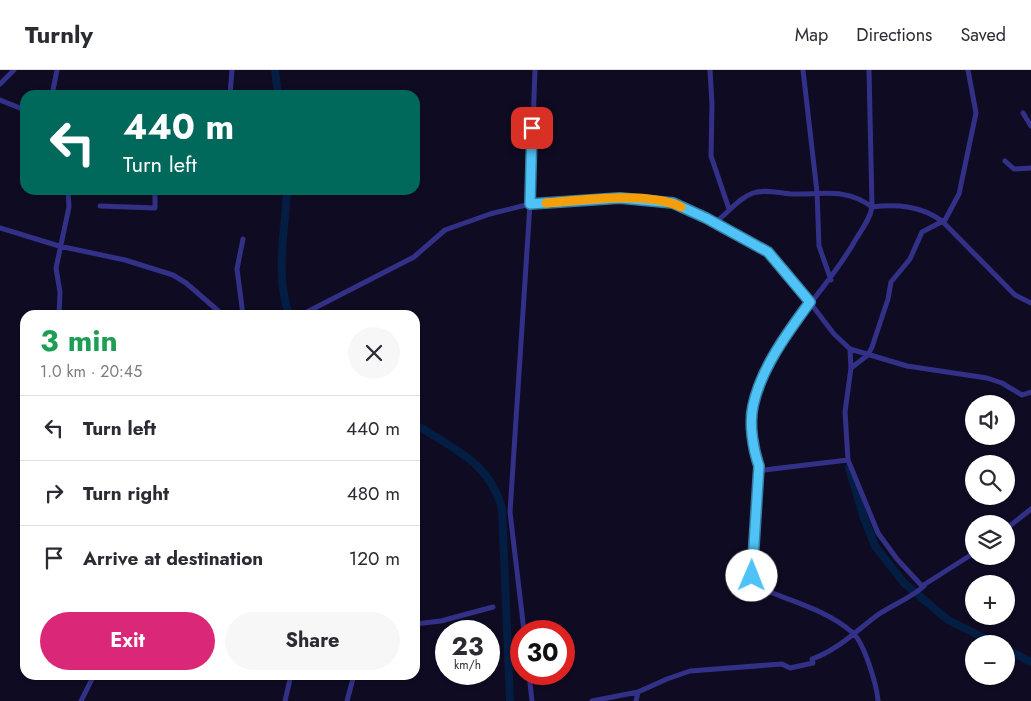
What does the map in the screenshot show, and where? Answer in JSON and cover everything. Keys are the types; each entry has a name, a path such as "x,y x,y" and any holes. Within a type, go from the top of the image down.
{"street":[{"path":"0,84 14,70"},
{"path":"53,90 57,70"},
{"path":"230,90 232,70"},
{"path":"523,620 510,512 530,204 535,70"},
{"path":"710,70 712,104 711,156 729,209"},
{"path":"803,70 817,192 819,246 831,280"},
{"path":"869,70 872,207 862,230 831,280 810,302 767,368 753,406 755,454 759,466 751,566 755,586 816,611 854,634 874,680 878,701"},
{"path":"851,368 868,355 886,306 891,282 910,259 922,232 949,215 959,194 976,112 968,70"},
{"path":"0,100 20,108"},
{"path":"1022,113 1031,126"},
{"path":"1005,161 1014,169 1031,168"},
{"path":"714,223 746,197 759,192 791,194 817,192 860,198 872,207 893,204 922,209 942,221 1015,296 1031,302"},
{"path":"59,310 60,292 56,268 59,246 69,207 68,195"},
{"path":"100,206 155,208 155,195"},
{"path":"311,310 414,257 445,230 490,214 530,204 620,198 661,200 673,203 768,252 834,334 850,349 907,366 987,378 1002,383 1022,395 1031,392"},
{"path":"0,228 59,246 125,260 173,275 186,283 217,310"},
{"path":"241,310 237,269 243,239"},
{"path":"850,349 851,368 845,412 848,460 878,533 914,579 924,586"},
{"path":"759,466 764,470 848,460"},
{"path":"1015,522 1031,509"},
{"path":"592,701 638,692 667,678 701,670 782,664 790,668 813,663 812,659 834,648 880,613 915,595 924,586 965,559"},
{"path":"420,623 441,621 493,607"},
{"path":"81,701 92,680"},
{"path":"285,701 290,680"},
{"path":"347,701 353,680"},
{"path":"530,685 532,701"},
{"path":"636,701 638,692"}],"waterway":[{"path":"275,70 277,90"},
{"path":"287,195 282,253 282,284 288,310"},
{"path":"420,427 456,449 479,468 489,479 502,509 510,701"},
{"path":"849,468 864,518 875,546 904,583 948,620 978,635"},
{"path":"1015,654 1031,662"}],"slow traffic":[{"path":"546,203 629,198 661,200 681,207"}],"route":[{"path":"532,128 530,204 620,198 661,200 673,203 706,218 768,252 810,302 767,368 753,406 752,425 755,454 759,466 751,566 752,576"}]}
